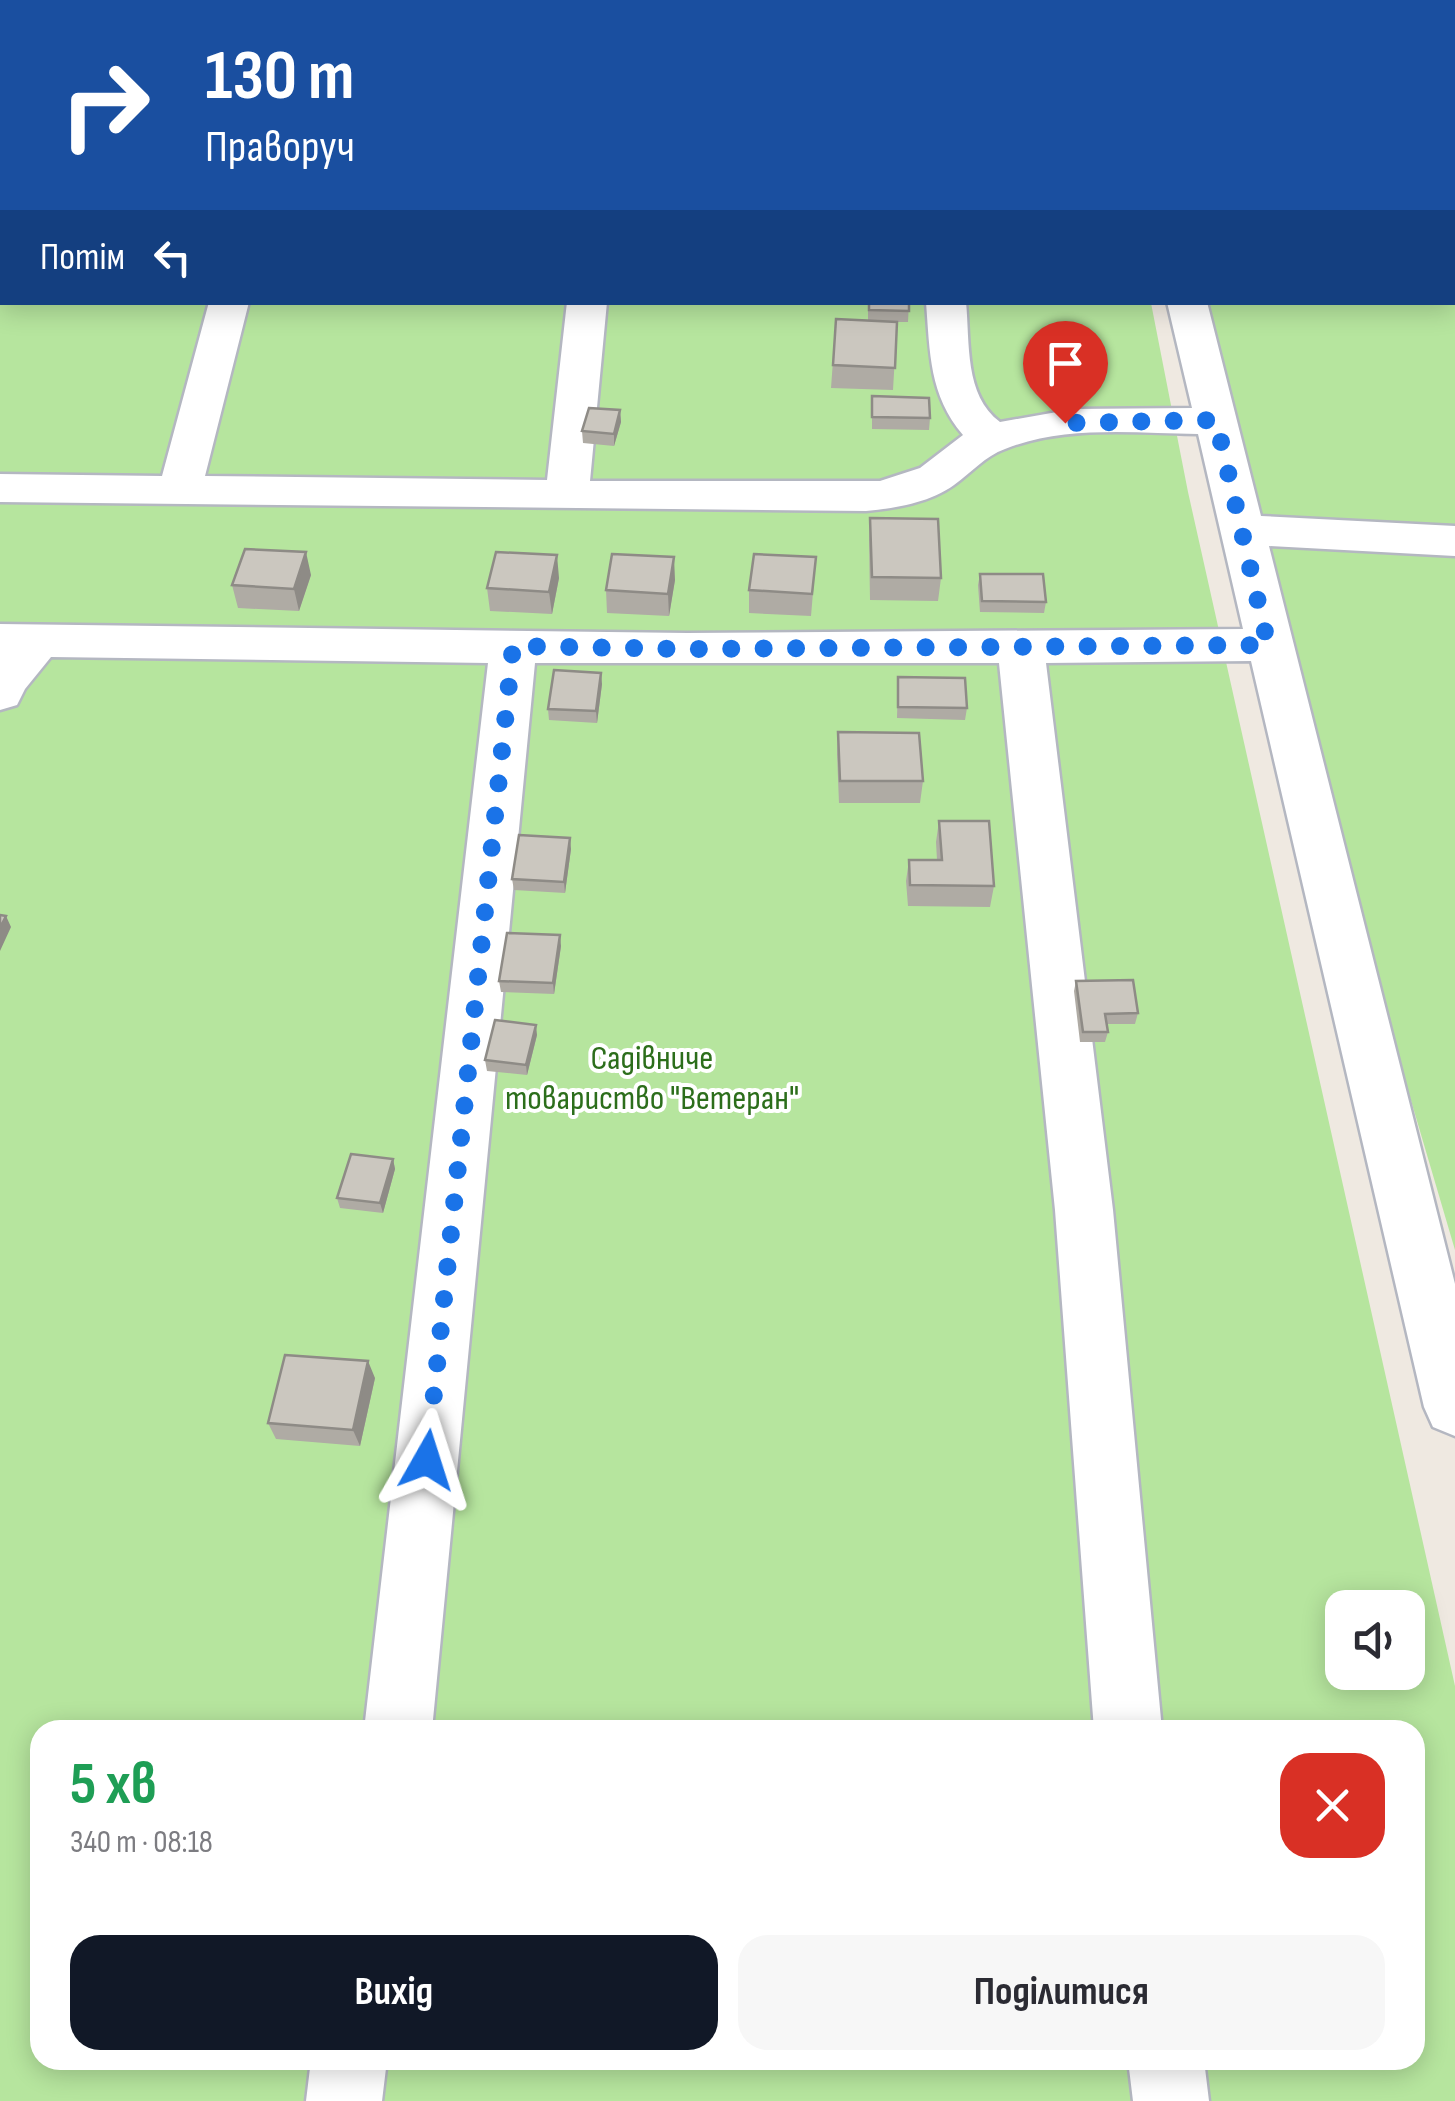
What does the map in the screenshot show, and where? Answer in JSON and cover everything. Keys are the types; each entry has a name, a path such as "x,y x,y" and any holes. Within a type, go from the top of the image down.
{"street":[{"path":"180,490 228,305"},
{"path":"567,493 586,305"},
{"path":"946,305 956,398 972,424 994,438"},
{"path":"1188,305 1455,1407"},
{"path":"0,488 822,498 887,495 931,481 994,438 1065,423 1216,420"},
{"path":"1241,530 1455,542"},
{"path":"0,693 20,640 513,646 1268,645"},
{"path":"399,1720 513,646"},
{"path":"1021,648 1084,1210 1127,1720"},
{"path":"344,2101 347,2070"},
{"path":"1167,2070 1170,2101"}],"green space":[{"name":"Садівниче товариство \"Ветеран\"","path":"0,305 1151,305 1188,492 1455,1686 1455,2101 0,2101"},
{"path":"1189,305 1455,305 1455,1250 1221,455"}],"building":[{"path":"869,305 909,305 909,311 869,310"},
{"path":"836,319 897,322 895,368 833,365"},
{"path":"872,396 929,398 930,418 872,417"},
{"path":"589,408 620,410 614,434 582,431"},
{"path":"870,518 938,519 941,578 872,577"},
{"path":"245,549 306,552 294,589 232,585"},
{"path":"496,552 557,555 549,592 487,588"},
{"path":"612,554 674,557 668,594 606,590"},
{"path":"754,554 816,557 812,594 749,590"},
{"path":"980,574 1043,574 1046,602 982,601"},
{"path":"554,670 601,673 596,711 548,709"},
{"path":"898,677 965,678 967,708 898,707"},
{"path":"838,732 919,733 923,781 840,781"},
{"path":"939,821 989,821 994,886 910,885 909,860 942,860"},
{"path":"519,835 570,838 564,882 512,879"},
{"path":"507,933 560,935 553,983 499,981"},
{"path":"1133,980 1138,1013 1105,1014 1108,1032 1083,1032 1076,981"},
{"path":"495,1020 536,1025 526,1065 485,1060"},
{"path":"351,1154 393,1159 380,1203 337,1198"},
{"path":"285,1355 368,1361 353,1430 268,1423"}],"route":[{"path":"427,1460 513,646 687,649 1268,645 1216,420 1065,423"}]}
